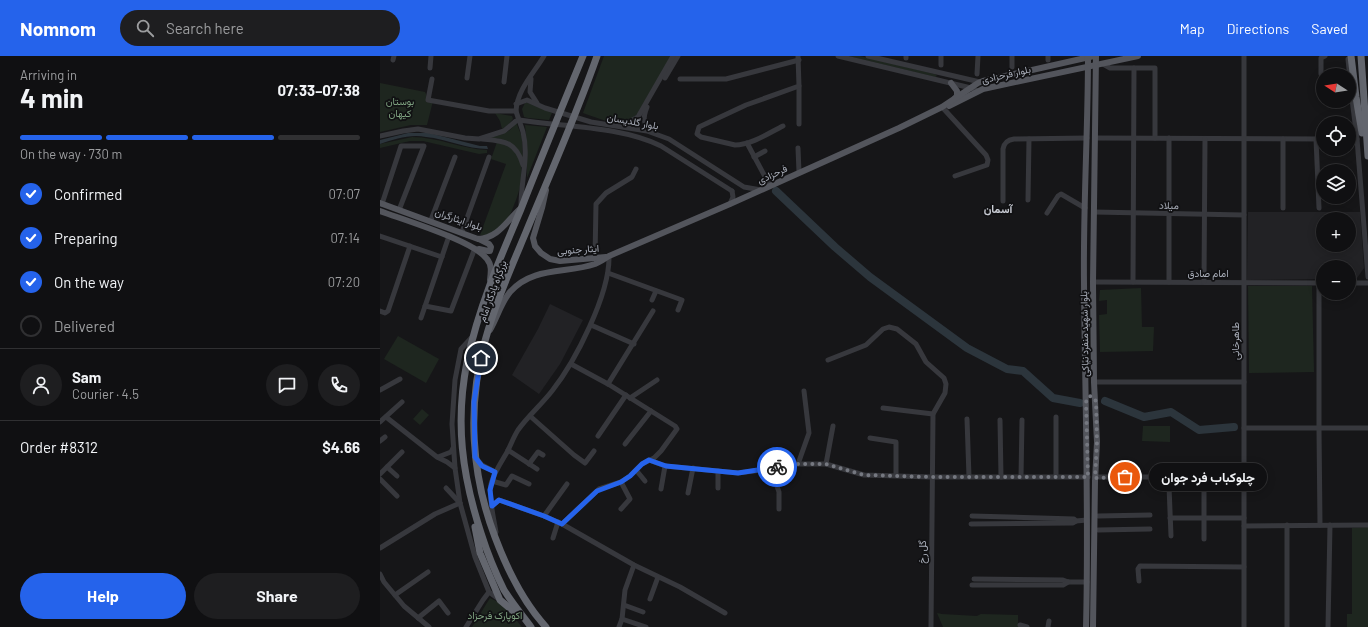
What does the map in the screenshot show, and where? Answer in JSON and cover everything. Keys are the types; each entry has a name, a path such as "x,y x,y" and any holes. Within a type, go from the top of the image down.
{"highway":[{"name":"بزرگراه یادگار امام","path":"529,625 513,604 497,576 473,510 464,468 461,442 461,413 465,374 474,335 489,289 582,56"},
{"name":"بزرگراه یادگار امام","path":"546,627 529,606 513,579 497,543 483,501 475,457 474,415 476,386 485,340 501,293 598,56"},
{"path":"1351,56 1362,135 1368,153"},
{"path":"1361,56 1368,156"},
{"path":"473,510 477,545 500,600 529,625"}],"main road":[{"name":"بلوار شهید منفرد نیاکی","path":"1086,627 1088,477 1084,247 1088,66 1091,56 1100,64 1095,138 1093,282 1094,382 1097,442 1093,627"},
{"name":"بلوار فرحزادی","path":"942,107 980,82 1058,65 1091,56"},
{"path":"1100,64 1138,56"},
{"name":"بلوار فرحزادی","path":"942,107 957,102 978,91 995,86 1100,64"},
{"path":"1058,65 1063,66 1063,69 1060,72"},
{"path":"951,83 957,91 957,96 955,98"},
{"name":"فرحزادی","path":"609,256 730,204 942,107"},
{"name":"ایثار جنوبی","path":"548,179 534,238 537,249 545,257 555,261 609,256"},
{"name":"بلوار ایثارگران","path":"381,203 431,220 478,239 488,238 499,232 521,208"},
{"name":"بلوار ایثارگران","path":"380,211 449,236 475,248 485,256 490,263 491,273 489,289"},
{"path":"475,248 488,251 491,248 489,244 478,239"},
{"path":"1084,247 1089,250 1094,245"},
{"name":"ایثار جنوبی","path":"485,340 506,298 513,289 522,282 537,274 595,264 609,256"},
{"path":"1086,402 1088,397 1091,396 1096,401"},
{"path":"1093,627 1097,610 1098,516 1097,488 1095,479"}],"street":[{"path":"430,68 431,56"},
{"path":"467,78 470,56"},
{"path":"504,82 507,56"},
{"path":"521,208 524,169 524,137 516,111 516,104 520,93 544,56"},
{"path":"613,126 627,123 638,117 673,56"},
{"path":"660,135 647,127 644,116 650,102 678,56"},
{"path":"838,56 939,80 978,91"},
{"path":"868,56 980,82"},
{"path":"941,56 941,65"},
{"path":"977,74 978,56"},
{"path":"1012,56 1012,67"},
{"name":"طاهرخانی","path":"1244,56 1244,627"},
{"path":"1321,68 1321,58 1325,56"},
{"path":"1348,56 1349,68"},
{"path":"680,79 726,79 798,58 799,124"},
{"path":"1100,64 1110,68 1155,68 1155,138"},
{"path":"1133,282 1134,68"},
{"path":"939,80 940,73"},
{"path":"532,75 529,84 530,92 539,105"},
{"path":"432,79 428,100 489,111 516,111"},
{"path":"783,126 747,143 735,145 701,137 696,132 699,127 746,105 799,86"},
{"name":"بلوار گلدیسان","path":"516,104 527,100 586,120 660,135 669,139 744,187 761,190"},
{"path":"942,107 986,155 988,160 987,165 956,176"},
{"path":"1352,108 1357,139 1368,277"},
{"path":"479,139 504,131 519,120"},
{"name":"بلوار گلدیسان","path":"519,120 602,130 650,141 661,146 732,191"},
{"path":"380,136 403,130 418,129 465,138 503,141 510,144 518,152 524,169"},
{"path":"1003,201 1003,149 1005,143 1010,140 1087,138"},
{"path":"1095,138 1316,139"},
{"path":"1169,138 1169,282"},
{"path":"1028,200 1029,139"},
{"path":"1204,282 1205,139"},
{"path":"1283,139 1283,208"},
{"path":"747,143 770,186"},
{"path":"381,203 401,146 424,146 399,210"},
{"path":"798,148 799,172"},
{"path":"754,157 765,151"},
{"path":"1317,156 1319,208"},
{"path":"431,220 455,157"},
{"path":"462,232 489,157"},
{"path":"595,257 596,204 606,193 632,177 636,169"},
{"path":"730,204 733,197 732,191 737,189 737,183"},
{"path":"1047,213 1058,196 1061,194 1085,208"},
{"name":"میلاد","path":"1094,212 1244,215"},
{"path":"380,236 442,257"},
{"path":"421,318 449,236"},
{"path":"380,311 385,313 388,311 410,246"},
{"path":"425,306 451,311 475,248"},
{"path":"497,543 490,490 495,472 518,430 560,381 571,364 591,325 601,298 608,273 609,256"},
{"path":"608,273 682,300 678,310"},
{"name":"امام صادق","path":"1093,282 1316,283"},
{"path":"1356,283 1368,283"},
{"path":"652,300 656,291"},
{"path":"1320,525 1318,429 1321,300"},
{"path":"608,384 653,311"},
{"path":"591,325 634,344"},
{"path":"828,360 866,345 883,329 889,327 897,329 916,344 926,362 944,378 946,384 945,392 933,414 883,408"},
{"path":"474,335 460,349 455,380 452,424 453,448 460,503 475,557 489,592 500,600"},
{"path":"553,538 560,523 599,489 621,482 649,460 660,451 677,428 608,384 571,364"},
{"path":"380,390 400,379"},
{"path":"598,436 628,397 657,380"},
{"path":"1094,382 1244,382"},
{"path":"798,464 809,433 804,392"},
{"path":"380,422 402,402"},
{"path":"625,444 651,411"},
{"name":"گل رخ","path":"931,627 931,477 933,414"},
{"path":"530,416 585,463 594,451"},
{"path":"386,417 437,457 455,468"},
{"path":"1056,417 1056,477"},
{"path":"967,419 968,477"},
{"path":"1000,420 1001,477"},
{"path":"1021,477 1022,420"},
{"path":"826,464 833,426"},
{"path":"1244,428 1368,428"},
{"path":"380,441 385,436"},
{"path":"870,438 896,442 896,476"},
{"path":"437,457 447,454 453,448"},
{"path":"508,450 537,469"},
{"path":"380,474 402,452"},
{"path":"529,464 538,452 543,456"},
{"path":"475,457 482,466 495,472"},
{"path":"649,460 666,466 738,473 771,469 791,463 826,464 864,475 931,477 1088,477"},
{"path":"661,489 666,466"},
{"path":"387,467 398,476"},
{"path":"688,493 693,468"},
{"path":"771,469 778,492 779,509"},
{"path":"636,470 645,481"},
{"path":"718,471 718,488"},
{"path":"492,481 506,485 512,476 529,484"},
{"path":"1095,479 1244,477"},
{"path":"380,479 396,496"},
{"path":"621,482 630,499 621,509"},
{"path":"544,516 567,484"},
{"path":"1169,486 1170,536"},
{"path":"446,488 460,503"},
{"path":"1204,491 1204,539"},
{"path":"492,506 499,500 560,523 634,565 680,587 725,613"},
{"path":"380,548 435,514 460,503"},
{"path":"1098,516 1150,515"},
{"path":"972,516 1074,519 1076,521"},
{"path":"1170,518 1244,518"},
{"path":"971,524 1074,522 1087,520"},
{"path":"1287,525 1287,627"},
{"path":"1328,627 1330,525"},
{"path":"1244,526 1368,525"},
{"path":"1098,530 1150,529"},
{"path":"619,627 622,619 625,590 634,565"},
{"path":"1139,581 1138,568 1140,566 1244,567"},
{"path":"395,595 428,572"},
{"path":"380,574 384,582 395,595 429,627"},
{"path":"650,599 658,577"},
{"path":"974,579 1063,580 1068,582 1087,582"},
{"path":"972,585 1063,585 1068,582"},
{"path":"466,627 489,592"},
{"path":"418,618 439,600 448,613"},
{"path":"624,605 643,612"},
{"path":"622,619 646,627"},
{"path":"1048,627 1049,621"},
{"path":"1020,625 1027,627"}],"shaded area":[{"path":"408,133 429,133 480,146 487,146 488,149 480,149 420,136 391,140 380,144 380,140"},
{"path":"1248,212 1316,212 1316,252 1356,252 1356,212 1360,212 1364,268 1356,278 1356,260 1316,260 1316,279 1247,280"},
{"path":"550,304 583,320 560,364 539,394 512,375 538,329"}],"green space":[{"path":"604,56 671,56 638,113 626,121 612,122 583,113"},
{"path":"848,56 860,56 935,74 937,76 935,77"},
{"name":"بوستان کیهان","path":"380,83 425,92 427,100 433,101 427,125 411,125 380,132"},
{"path":"525,103 552,113 549,120 524,117 522,109"},
{"path":"495,113 512,116 513,119 502,129 500,121"},
{"path":"516,122 522,137 523,163 513,148 505,141 487,138 507,132"},
{"path":"525,125 547,127 527,178 526,134"},
{"path":"412,137 431,139 468,148 487,150 487,153 479,154 423,141 410,141 380,148 380,144"},
{"path":"497,142 515,151 521,167 520,186 512,211 507,221 492,233 484,236 480,235 506,164 491,159"},
{"path":"1248,286 1312,286 1314,372 1249,373"},
{"path":"1141,288 1142,327 1154,327 1153,351 1100,352 1099,315 1107,314 1107,300 1099,301 1100,290"},
{"path":"398,336 439,359 426,383 384,359"},
{"path":"422,409 429,415 420,425 413,419"},
{"path":"1143,426 1170,426 1170,442 1142,441"},
{"path":"1368,527 1368,627 1347,627 1347,614 1352,614 1352,528"},
{"name":"اکوپارک فرحزاد","path":"490,598 504,605 522,627 472,627"},
{"path":"937,613 977,616 981,614 1018,615 1018,627 943,627"}],"waterway":[{"path":"776,191 835,247 870,277 967,348 1007,369 1023,371 1053,398 1080,403"},
{"path":"1105,401 1144,417 1171,412 1199,430 1234,427"}],"way so far":[{"path":"777,467 791,463 826,464 864,475 931,477 1088,477 1086,402 1088,397 1091,396 1096,401 1097,442 1095,478 1125,477"}],"place":[{"name":"چلوکباب فرد جوان","path":"1125,477"}],"district":[{"name":"آسمان","path":"998,209"}],"route":[{"path":"481,358 474,402 475,457 482,466 495,472 490,485 492,506 499,500 562,524 599,489 625,480 642,464 649,460 659,465 738,473 777,467"}]}
